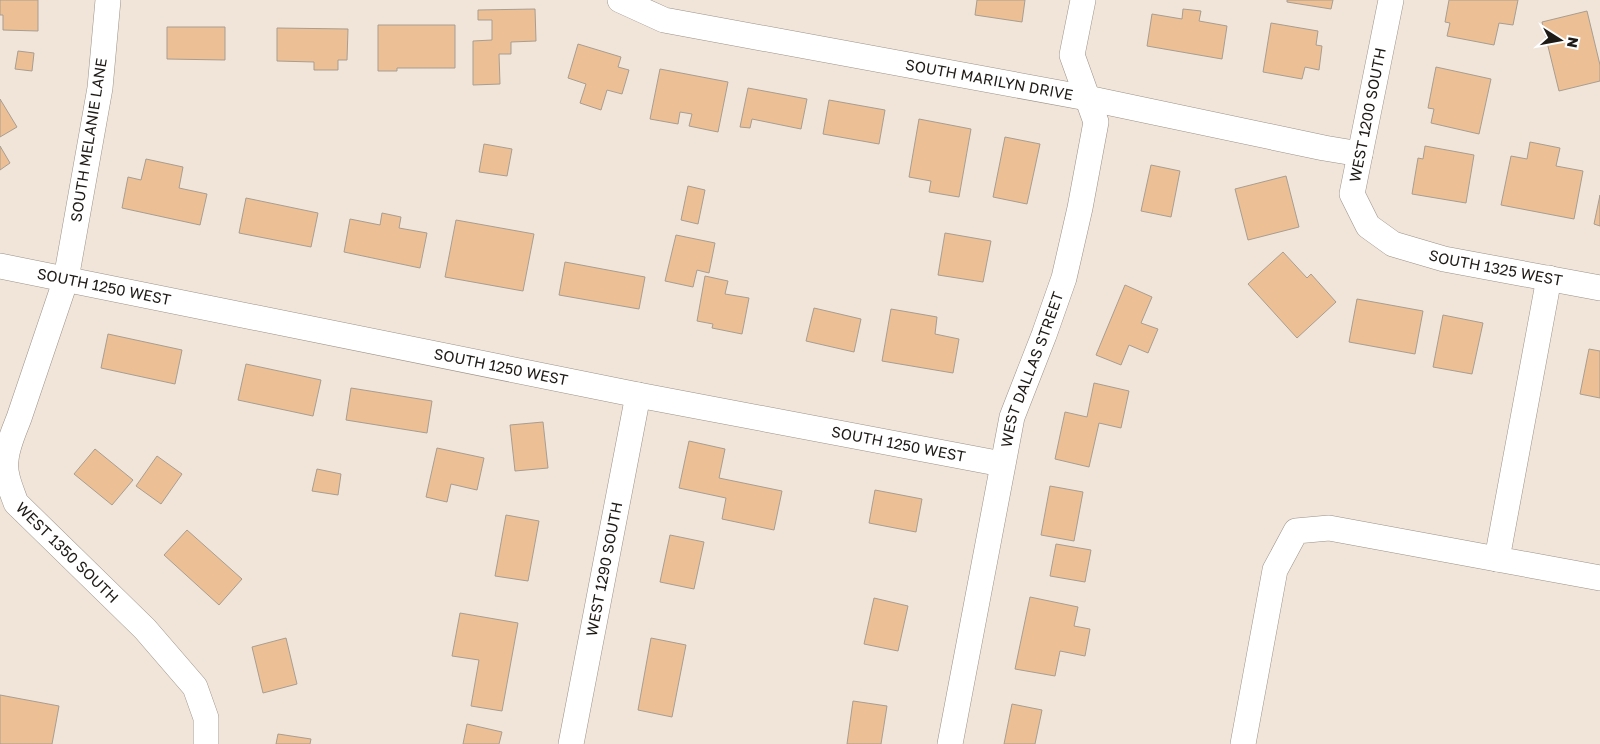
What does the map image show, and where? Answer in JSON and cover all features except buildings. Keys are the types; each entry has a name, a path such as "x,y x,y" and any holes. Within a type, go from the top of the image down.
{"street":[{"name":"SOUTH MELANIE LANE","path":"66,279 100,88 108,0"},
{"name":"SOUTH MARILYN DRIVE","path":"620,0 664,20 1088,98 1360,154"},
{"name":"WEST DALLAS STREET","path":"950,744 1012,417 1064,278 1080,208 1096,122 1072,55 1083,0"},
{"name":"WEST 1200 SOUTH","path":"1391,0 1352,194 1368,226 1393,244"},
{"name":"SOUTH 1325 WEST","path":"1393,244 1444,259 1600,288"},
{"name":"SOUTH 1250 WEST","path":"0,266 638,395 1002,464"},
{"path":"1497,559 1549,278"},
{"name":"WEST 1350 SOUTH","path":"66,279 11,440 6,460 8,480 16,502 145,629 195,687 206,718 206,744"},
{"name":"WEST 1290 SOUTH","path":"571,744 638,395"},
{"path":"1243,744 1275,570 1296,531 1329,528 1600,578"}]}
